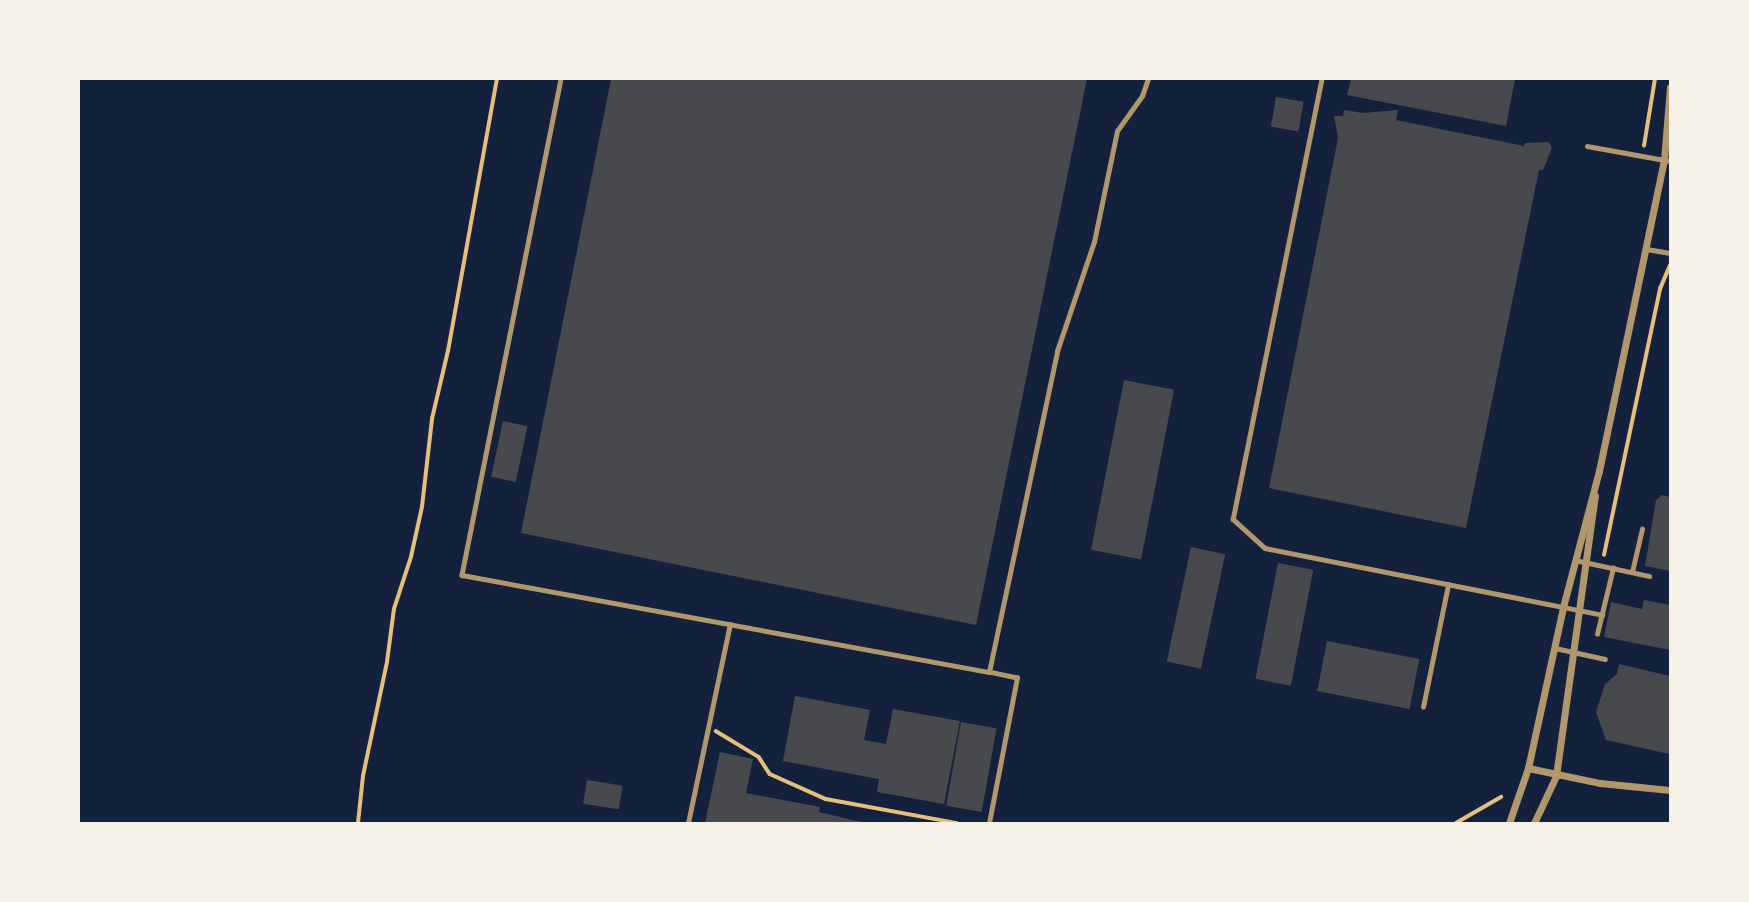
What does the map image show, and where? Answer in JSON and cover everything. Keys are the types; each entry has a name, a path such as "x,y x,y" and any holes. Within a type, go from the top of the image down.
{"street":[{"path":"1667,160 1670,87"},
{"path":"1509,823 1528,768 1563,607 1599,471 1670,144"},
{"path":"1534,823 1556,776 1599,471"},
{"path":"1528,768 1556,776 1670,790"}],"lane":[{"path":"561,79 462,575 1017,678 989,823"},
{"path":"989,672 1057,351 1094,242 1117,131 1142,96 1148,79"},
{"path":"1322,79 1233,519 1265,548 1602,615"},
{"path":"1587,146 1667,160"},
{"path":"1647,248 1670,253"},
{"path":"1632,572 1642,529"},
{"path":"1575,560 1649,576"},
{"path":"1597,634 1613,568"},
{"path":"1423,707 1448,585"},
{"path":"688,823 730,624"},
{"path":"1555,648 1605,659"}],"path":[{"path":"358,823 363,776 387,662 394,609 422,507 432,419 449,351 498,79"},
{"path":"1642,156 1656,79"},
{"path":"1602,565 1660,289 1670,266"},
{"path":"709,727 759,757 770,774 826,799 957,823"},
{"path":"1456,823 1501,797"}],"building":[{"path":"611,79 1087,79 976,625 521,533"},
{"path":"1351,79 1515,79 1506,126 1347,95"},
{"path":"1276,97 1304,102 1298,131 1271,127"},
{"path":"1344,110 1363,113 1398,110 1396,120 1524,146 1525,143 1549,142 1552,148 1543,170 1539,170 1466,528 1269,488 1338,138 1334,116 1343,116"},
{"path":"1124,380 1174,390 1141,560 1091,550"},
{"path":"503,421 527,426 516,482 491,477"},
{"path":"1662,495 1670,497 1670,571 1645,566 1656,500"},
{"path":"1191,547 1225,554 1201,669 1167,661"},
{"path":"1278,563 1313,570 1291,686 1255,679"},
{"path":"1644,600 1670,605 1670,650 1604,637 1611,602 1642,609"},
{"path":"1327,641 1419,659 1410,709 1317,691"},
{"path":"1619,664 1670,676 1669,754 1606,740 1596,712 1605,684 1617,674"},
{"path":"795,696 870,710 864,740 886,744 893,709 960,721 944,804 877,792 879,779 783,761"},
{"path":"961,722 996,728 982,812 946,806"},
{"path":"720,752 753,759 746,793 820,807 819,812 866,823 705,823"},
{"path":"587,780 623,786 619,809 583,804"}]}
